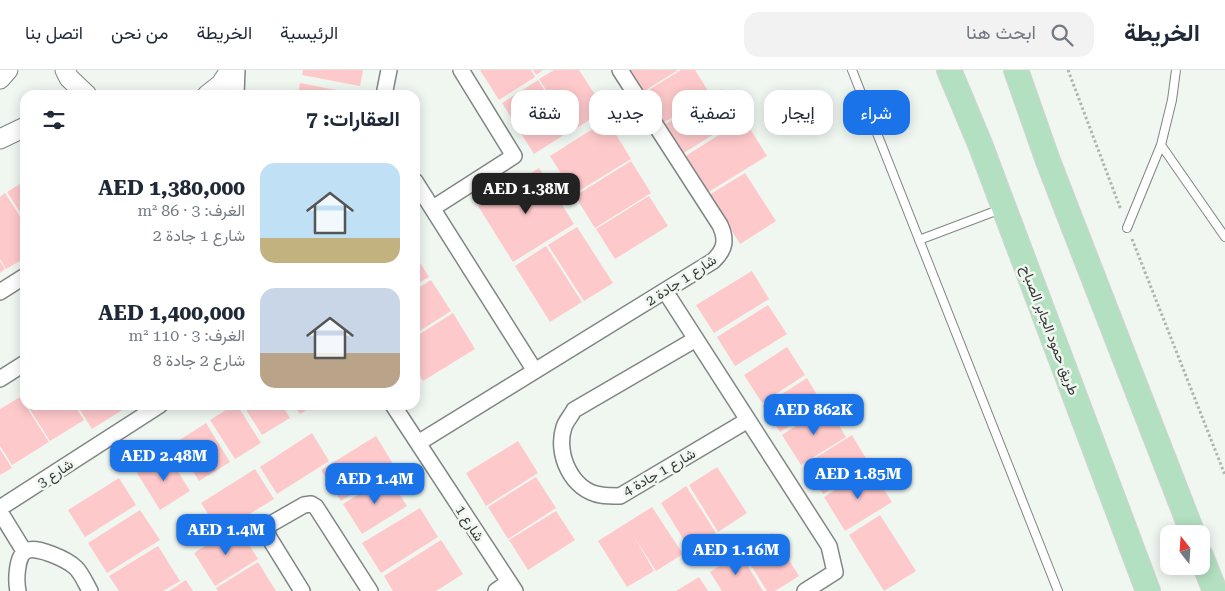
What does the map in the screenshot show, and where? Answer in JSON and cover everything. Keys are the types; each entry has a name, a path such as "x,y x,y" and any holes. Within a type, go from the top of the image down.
{"main road":[{"name":"طريق حمود الجابر الصباح","path":"949,70 980,144 1148,591"},
{"path":"1016,70 1048,161 1190,525"},
{"path":"1209,575 1215,591"}],"street":[{"path":"0,79 8,70"},
{"path":"65,70 69,78 82,90"},
{"path":"213,90 221,84 230,70"},
{"path":"236,70 236,90"},
{"path":"385,90 388,70"},
{"path":"433,208 514,156 462,70"},
{"name":"شارع 1 جادة 2","path":"418,443 665,291 720,254 724,245 724,235 720,225 620,70"},
{"path":"0,139 20,129"},
{"path":"420,188 534,371"},
{"path":"0,292 20,279"},
{"path":"665,291 829,546 835,572 805,591"},
{"name":"شارع 1 جادة 4","path":"696,340 574,410 564,427 561,446 568,473 582,488 599,495 620,496 748,420"},
{"path":"0,379 20,366"},
{"name":"شارع 3","path":"0,508 152,410"},
{"name":"شارع 1","path":"396,410 512,587"},
{"path":"302,591 268,536 267,530 269,525 304,505 311,504 316,507 370,591"},
{"path":"0,512 24,551"},
{"path":"18,591 17,572 21,555 24,551 32,550 56,555 66,560 76,568 90,591"},
{"path":"496,591 512,587"}],"lane":[{"path":"852,70 1058,591"},
{"path":"1127,228 1161,145 1172,100 1176,70"},
{"path":"1161,145 1225,237"},
{"path":"919,240 1004,208"}],"path":[{"path":"1068,70 1127,228 1225,475"}],"building":[{"path":"303,70 363,70 360,86 302,75"},
{"path":"480,70 531,70 535,77 515,90 511,90 511,92 499,100"},
{"path":"533,70 543,70 536,75"},
{"path":"554,70 579,70 592,90 589,90 589,120 579,127 579,90 546,90 539,79"},
{"path":"629,70 678,70 646,90 642,90"},
{"path":"681,70 695,70 708,90 672,90 672,117 663,123 662,90 649,90"},
{"path":"538,80 544,90 522,90"},
{"path":"300,83 336,90 299,90"},
{"path":"511,97 511,117 502,103"},
{"path":"672,120 672,135 713,135 682,154 664,125"},
{"path":"589,131 589,135 616,135 631,159 574,194 550,156"},
{"path":"522,135 564,135 534,154"},
{"path":"719,135 754,135 767,156 707,193 684,157"},
{"path":"631,161 651,193 595,228 575,196"},
{"path":"539,168 574,224 513,262 478,206"},
{"path":"745,173 776,221 740,244 709,195"},
{"path":"20,184 20,212 7,192"},
{"path":"5,193 20,216 20,261 6,269 0,259 0,197"},
{"path":"649,196 668,226 615,259 596,229"},
{"path":"577,227 613,283 584,301 548,245"},
{"path":"546,246 582,302 550,322 515,266"},
{"path":"0,261 5,269 0,273"},
{"path":"420,263 429,277 420,282"},
{"path":"752,271 769,299 714,333 696,305"},
{"path":"431,280 451,311 420,331 420,287"},
{"path":"768,305 787,334 735,366 717,337"},
{"path":"453,313 475,349 423,381 420,376 420,334"},
{"path":"787,347 805,375 762,403 744,375"},
{"path":"807,378 823,405 780,432 763,406"},
{"path":"20,397 20,410 28,410 49,442 12,465 0,446 0,409"},
{"path":"827,406 846,437 801,465 782,435"},
{"path":"30,410 77,410 84,420 50,441"},
{"path":"80,410 122,410 92,429"},
{"path":"226,410 240,410 261,443 235,459 210,420"},
{"path":"246,410 285,410 290,418 262,435"},
{"path":"297,410 307,410 300,414"},
{"path":"206,423 230,462 199,481 175,443"},
{"path":"312,433 329,461 277,494 260,467"},
{"path":"852,435 870,465 823,494 804,465"},
{"path":"376,436 395,467 341,501 321,470"},
{"path":"518,441 538,473 486,506 466,473"},
{"path":"0,449 12,468 0,475"},
{"path":"167,454 190,491 160,510 137,473"},
{"path":"717,467 747,513 718,532 689,485"},
{"path":"870,468 892,502 845,531 824,497"},
{"path":"255,469 274,499 220,532 201,503"},
{"path":"388,476 407,506 362,534 343,504"},
{"path":"536,477 556,508 508,539 488,507"},
{"path":"119,478 136,505 85,537 68,510"},
{"path":"686,486 716,533 690,550 661,503"},
{"path":"652,507 683,554 656,571 633,535 654,571 627,587 598,541"},
{"path":"420,508 438,537 381,573 362,543"},
{"path":"140,510 160,540 107,573 88,543"},
{"path":"556,511 575,540 528,570 509,540"},
{"path":"880,515 916,571 884,591 849,535"},
{"path":"237,526 258,559 215,586 194,553"},
{"path":"772,533 799,576 775,591 767,591 742,551"},
{"path":"441,540 463,574 436,591 393,591 384,576"},
{"path":"158,546 180,581 163,591 119,591 109,576"},
{"path":"740,553 763,591 722,591 710,572"},
{"path":"258,562 276,591 218,591 216,588"},
{"path":"699,577 708,591 676,591"},
{"path":"186,580 193,591 169,591"}]}
